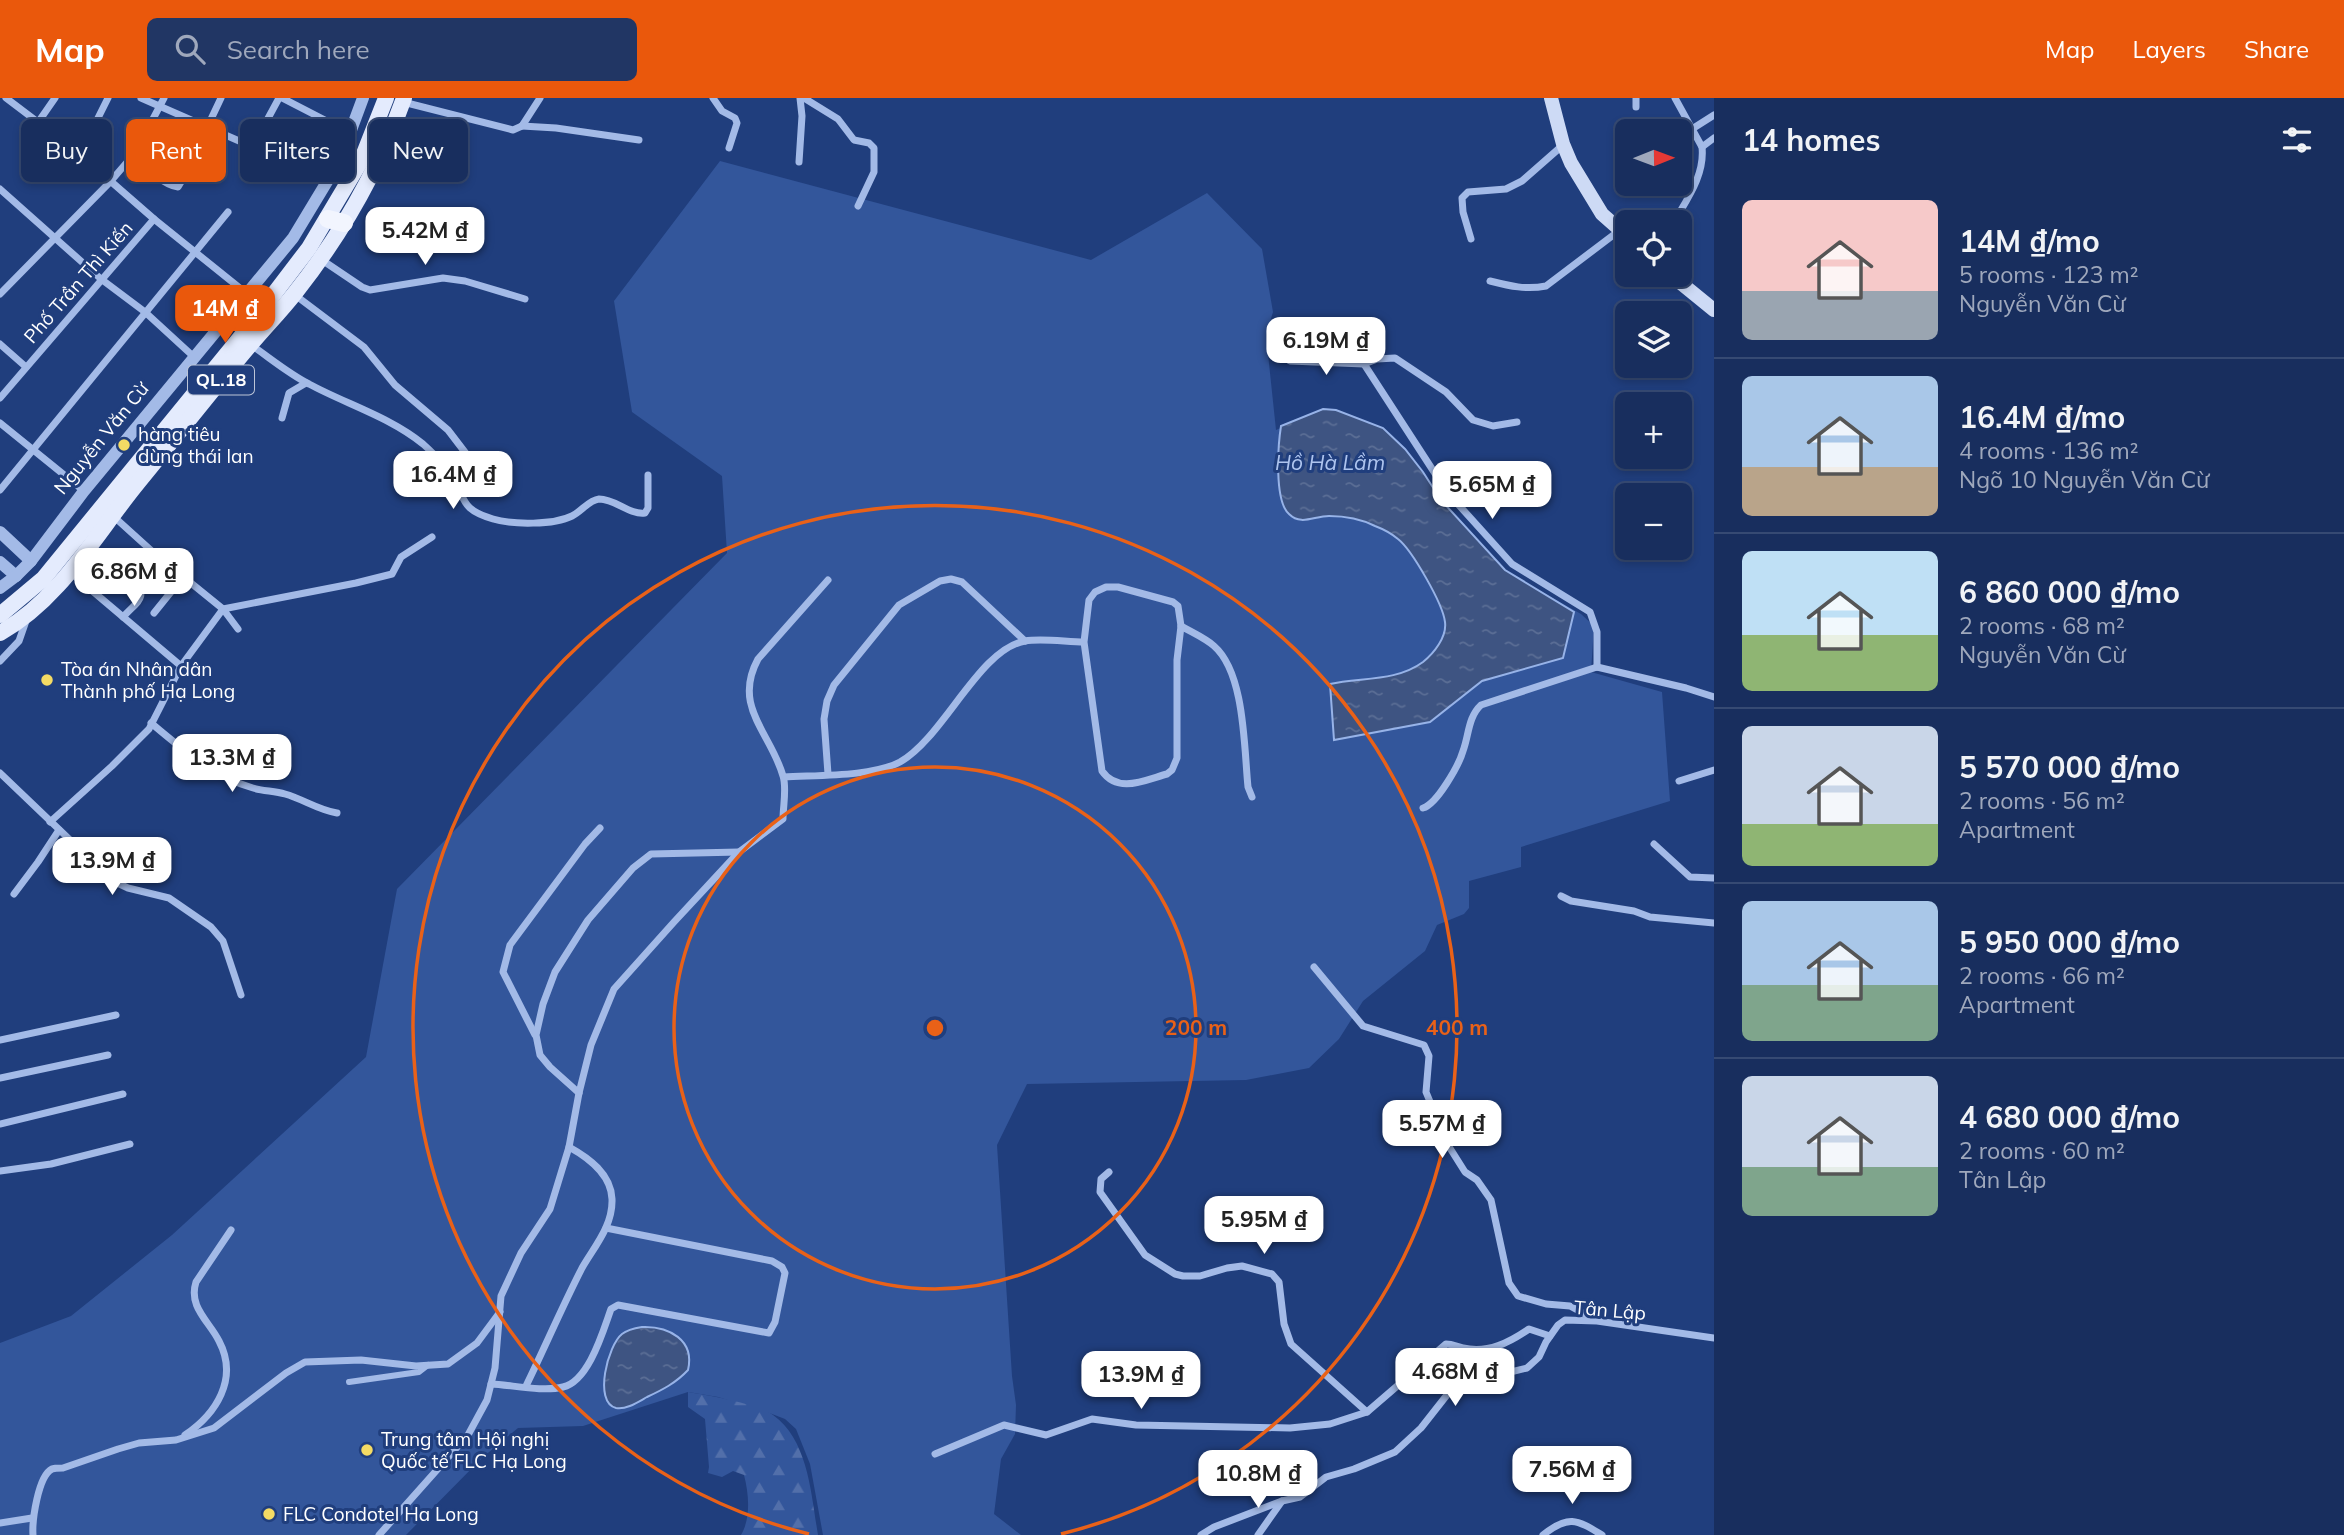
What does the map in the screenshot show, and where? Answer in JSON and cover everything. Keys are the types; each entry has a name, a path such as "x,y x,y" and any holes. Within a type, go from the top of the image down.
{"main road":[{"name":"QL.18","path":"0,615 43,579 294,294 319,258 386,98"},
{"path":"1551,98 1571,163 1602,214 1615,225"},
{"name":"QL.18","path":"0,634 14,626 44,600 69,572 106,510 309,248 336,221 379,159 403,100"},
{"path":"1686,287 1714,310"}],"street":[{"path":"6,98 35,119"},
{"path":"39,119 55,98"},
{"path":"98,119 108,98"},
{"path":"141,98 188,119"},
{"path":"153,119 164,98"},
{"path":"211,119 221,98"},
{"path":"268,119 280,98 323,119"},
{"name":"Nguyễn Văn Cừ","path":"355,121 363,98"},
{"path":"522,126 540,98"},
{"path":"713,98 722,111 736,120 737,126 729,148"},
{"path":"799,162 802,98"},
{"path":"802,98 838,119 854,140 874,148 874,172 858,206"},
{"path":"1675,98 1687,119"},
{"path":"403,100 505,129 513,130 522,126 567,129 639,140"},
{"path":"1680,210 1700,172 1702,147 1692,129 1714,115"},
{"path":"1702,147 1714,138"},
{"path":"1471,239 1462,198 1468,192 1506,189 1522,181 1563,144"},
{"path":"112,180 126,163"},
{"path":"0,294 110,182 246,293"},
{"path":"167,182 175,188 181,182"},
{"name":"Nguyễn Văn Cừ","path":"0,588 31,561 84,491 293,238 327,182"},
{"path":"1,192 101,279 147,314 194,357"},
{"path":"0,490 228,212"},
{"name":"Phố Trần Thì Kiến","path":"0,398 154,219"},
{"path":"1490,281 1516,288 1546,286 1615,240"},
{"path":"319,258 370,290 443,278 465,281 525,299"},
{"path":"294,294 364,347 395,385 447,430 474,464"},
{"path":"0,344 26,367"},
{"path":"251,344 306,383 421,442 444,465 469,509 493,519 512,523 562,520 598,499 645,513 648,508 648,475"},
{"path":"1290,361 1364,364 1377,359 1395,358 1446,392 1473,420 1493,426 1517,422"},
{"path":"1364,364 1447,492 1512,564 1590,612 1597,632 1597,667"},
{"path":"282,418 289,393 306,383"},
{"path":"0,423 84,491"},
{"path":"106,510 154,553 223,608 238,629"},
{"path":"0,532 31,561"},
{"path":"50,822 149,729 181,666 223,608 392,574 401,557 432,537"},
{"path":"123,617 141,597 142,588 136,575 154,553"},
{"path":"0,562 16,576"},
{"path":"69,572 181,666"},
{"path":"154,613 183,577"},
{"path":"828,774 824,719 830,693 899,605 940,581 951,579 962,582 1025,641"},
{"path":"379,1535 468,1435 487,1400 495,1368 501,1296 522,1253 550,1209 569,1147 591,1045 614,989 739,852 783,819 784,777 749,703 750,673 758,659 828,580"},
{"path":"1106,587 1118,587 1172,602 1180,612 1181,626 1177,660 1175,764 1167,775 1125,785 1115,784 1102,771 1084,642 1089,600 1095,592 1106,587"},
{"path":"0,661 19,641 29,613"},
{"path":"1181,626 1214,646 1231,670 1238,696 1248,787 1252,797"},
{"path":"784,777 880,770 899,763 915,752 992,661 1009,648 1025,641 1084,642"},
{"path":"1423,808 1432,804 1457,765 1471,719 1481,705 1597,667 1714,697"},
{"path":"151,723 217,773 252,788 286,794 312,806 337,813"},
{"path":"1679,781 1714,771"},
{"path":"0,773 113,881 128,888 169,898 211,927 223,941 240,995"},
{"path":"579,1093 540,1055 536,1035 503,972 510,945 585,844 600,828"},
{"path":"14,894 59,830"},
{"path":"1654,844 1686,874 1696,878 1714,878"},
{"path":"536,1035 543,1004 555,972 588,920 633,868 651,854 739,852"},
{"path":"1562,896 1571,901 1634,911 1650,917 1714,923"},
{"path":"1314,967 1363,1026 1424,1045 1429,1056 1426,1091 1448,1144 1465,1172 1477,1180 1491,1200 1509,1283 1518,1296 1546,1304 1570,1306 1597,1321"},
{"path":"0,1040 116,1015"},
{"path":"0,1078 108,1055"},
{"path":"0,1124 123,1094"},
{"path":"0,1171 51,1164 130,1144"},
{"path":"526,1387 583,1267 606,1228 612,1201 610,1184 587,1157 569,1147"},
{"path":"1109,1172 1101,1179 1100,1192 1145,1255 1175,1274 1200,1276 1242,1266 1272,1274 1279,1282 1284,1324 1292,1343 1367,1412"},
{"path":"491,1384 564,1387 576,1381 591,1359 611,1309 618,1305 769,1333 775,1322 785,1273 782,1267 772,1261 606,1228"},
{"path":"176,1440 208,1418 217,1406 223,1390 225,1355 220,1341 197,1308 193,1291 196,1282 231,1230"},
{"path":"33,1535 32,1518 45,1475 52,1468 63,1468 139,1443 176,1440 214,1428 286,1373 305,1362 361,1360 416,1366 448,1364 477,1343 500,1311"},
{"name":"Tân Lập","path":"1201,1535 1214,1527 1282,1501 1300,1497 1326,1477 1395,1452 1421,1429 1454,1386 1464,1378 1494,1376 1527,1368 1539,1357 1550,1336 1565,1320 1597,1321 1714,1338"},
{"path":"935,1454 1004,1425 1046,1435 1092,1419 1136,1425 1290,1428 1330,1424 1367,1412 1448,1343 1466,1349 1497,1347 1530,1329 1550,1336"},
{"path":"349,1382 419,1372 428,1365"},
{"path":"1258,1535 1282,1501"},
{"path":"0,1523 32,1518"},
{"path":"1543,1535 1556,1524 1570,1520 1602,1535"}],"green space":[{"path":"720,161 1091,260 1207,193 1262,249 1273,312 1266,335 1276,430 1316,413 1446,507 1503,570 1581,614 1594,626 1591,672 1662,692 1670,801 1521,847 1521,867 1469,881 1469,908 1464,914 1437,925 1425,951 1363,1001 1339,1039 1309,1068 1246,1080 1027,1084 997,1145 1016,1405 1015,1434 1001,1459 994,1514 1021,1535 823,1535 810,1464 796,1429 785,1419 772,1414 718,1397 688,1392 583,1426 518,1428 483,1457 406,1535 0,1535 0,1343 71,1316 172,1235 366,1057 397,889 727,553 722,476 632,412 614,301"},
{"path":"688,1392 756,1407 773,1415 785,1426 794,1439 806,1470 818,1535 741,1535 748,1506 744,1475 733,1471 722,1477 708,1473 705,1419 688,1407"}],"water":[{"name":"Hồ Hà Lầm","path":"1323,409 1336,410 1383,428 1405,449 1441,500 1505,570 1574,612 1563,658 1482,681 1430,722 1334,740 1330,684 1390,676 1412,668 1423,662 1435,649 1442,639 1445,622 1426,578 1396,537 1352,518 1294,518 1284,507 1278,472 1281,426"},
{"path":"642,1327 662,1329 678,1337 688,1350 688,1370 658,1392 628,1407 616,1408 609,1404 605,1395 608,1361 622,1334"}],"place":[{"name":"hàng tiêu dùng thái lan","path":"124,445"},
{"name":"Tòa án Nhân dân Thành phố Hạ Long","path":"47,680"},
{"name":"Trung tâm Hội nghị Quốc tế FLC Hạ Long","path":"367,1450"},
{"name":"FLC Condotel Ha Long","path":"269,1514"}]}
